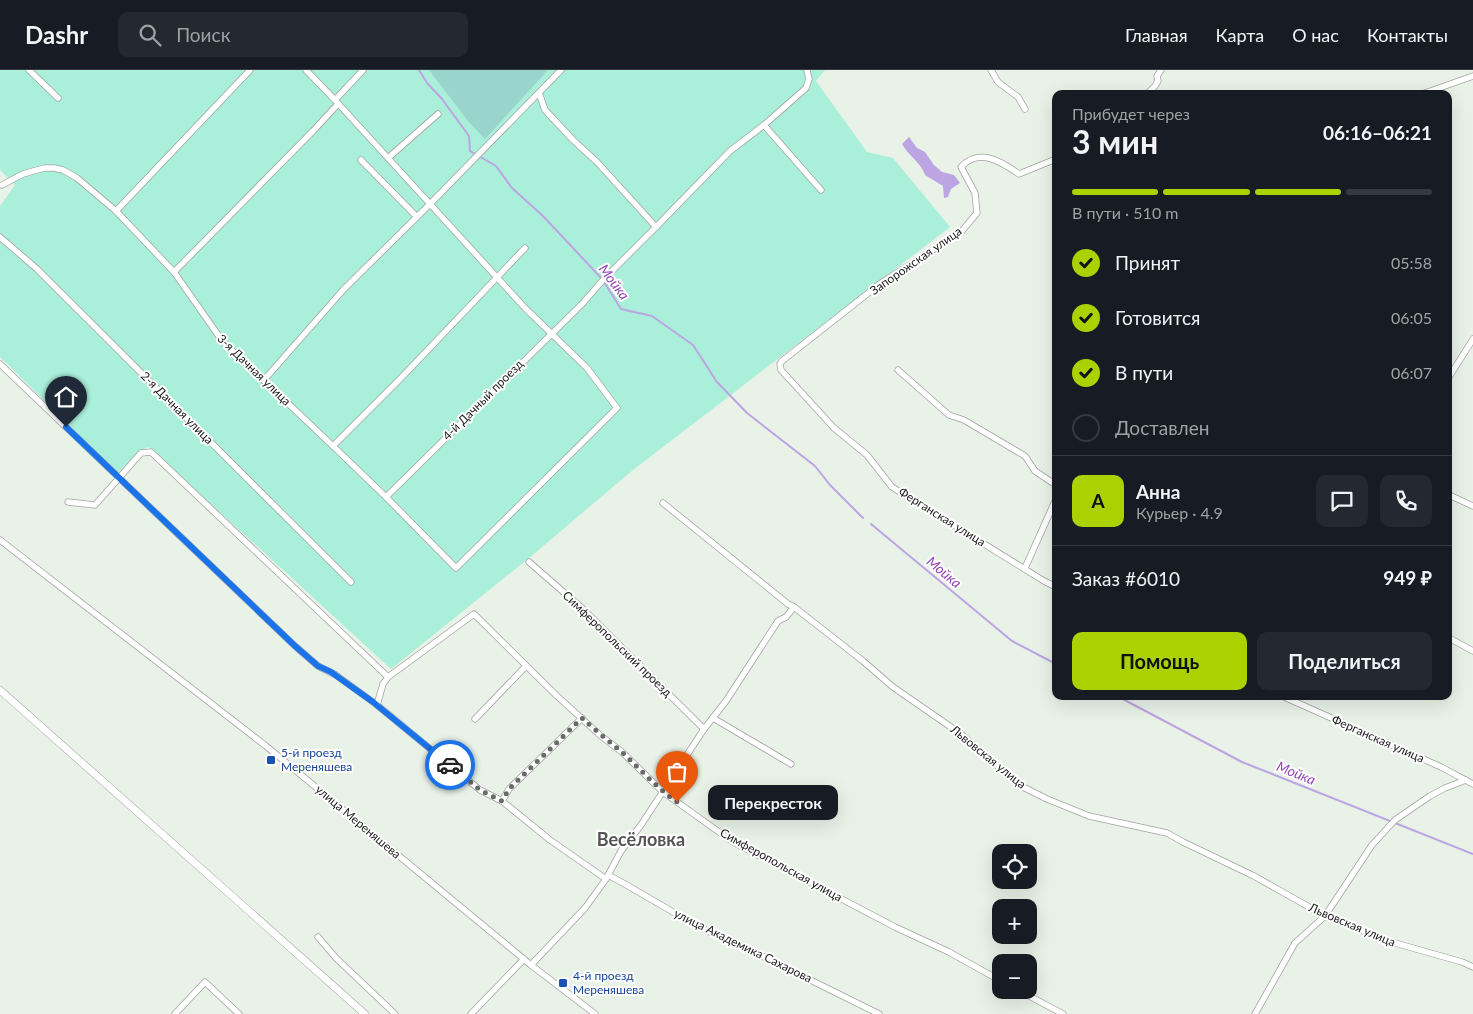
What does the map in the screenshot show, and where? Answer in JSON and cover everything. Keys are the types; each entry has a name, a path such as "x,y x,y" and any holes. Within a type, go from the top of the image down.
{"street":[{"path":"29,70 58,98"},
{"path":"116,211 250,70"},
{"path":"306,70 496,278 551,333"},
{"path":"174,272 314,131 363,70"},
{"path":"264,380 344,289 562,70"},
{"name":"4-й Дачный проезд","path":"386,497 582,304 730,151 764,125 806,88 809,79 808,70"},
{"path":"991,70 998,82 1018,97 1025,109"},
{"path":"1151,90 1158,81 1157,76 1161,70"},
{"path":"1433,90 1473,76"},
{"path":"539,93 545,110 597,162 656,227"},
{"path":"388,158 438,114"},
{"path":"764,125 821,190"},
{"name":"Запорожская улица","path":"780,366 782,361 882,283 961,232 977,213 975,193 960,167 966,162 977,158 991,158 1019,174 1052,161"},
{"path":"361,160 417,217"},
{"name":"3-я Дачная улица","path":"1,186 32,171 54,168 70,173 116,211 174,272 216,334 232,351 386,497 456,568 617,408 587,368 551,333"},
{"name":"2-я Дачная улица","path":"0,237 37,269 351,582"},
{"path":"333,446 525,248"},
{"path":"1452,372 1473,340"},
{"name":"улица Академика Сахарова","path":"0,364 295,646 318,666 331,672 375,703 480,790 502,801 550,840 607,877 623,883 699,928 762,956 879,1014"},
{"name":"Ферганская улица","path":"780,366 781,370 834,428 867,455 892,487 1052,585"},
{"path":"898,370 948,415 964,420 1025,456 1035,471 1052,482"},
{"path":"68,502 95,505 141,453 151,452 388,677 375,703"},
{"path":"1452,496 1473,506"},
{"name":"Львовская улица","path":"663,503 788,604 794,606 863,661 893,687 961,734 1019,785 1089,816 1167,833 1254,876 1325,916 1388,941 1462,962 1473,967"},
{"path":"1024,568 1052,508"},
{"name":"улица Мереняшева","path":"0,540 266,746 531,965 595,1014"},
{"name":"Симферопольский проезд","path":"529,562 583,609 704,729"},
{"path":"531,965 585,908 607,877 621,851 663,792 704,729 726,701 778,621 786,617 794,606"},
{"name":"Симферопольская улица","path":"388,677 474,614 557,696 601,736 622,752 663,792 733,842 895,927 949,952 992,976"},
{"path":"1452,640 1473,650"},
{"path":"475,719 526,666"},
{"path":"0,690 365,1014"},
{"name":"Ферганская улица","path":"1291,700 1441,767 1473,784"},
{"path":"502,801 509,789 582,718"},
{"path":"713,718 791,764"},
{"path":"1255,1014 1295,943 1325,916 1372,845 1395,820 1444,788 1466,780"},
{"path":"318,937 336,958 395,1014"},
{"path":"471,1014 524,959"},
{"path":"175,1014 205,982 239,1014"},
{"path":"1035,999 1063,1014"}],"green space":[{"path":"0,70 825,70 816,81 867,152 893,158 950,227 633,470 529,558 391,669 149,447 139,451 118,473 0,357 0,206 15,185 0,170"}],"shaded area":[{"path":"429,70 547,71 485,139 468,121"},
{"path":"909,137 917,148 925,152 934,165 942,172 954,175 960,183 951,189 948,197 944,198 943,186 925,175 921,167 902,144"}],"waterway":[{"name":"Мойка","path":"419,70 469,136 470,151 496,166 512,188 543,216 603,280 621,309 652,316 693,345 717,382 747,413 815,466 830,485 863,518"},
{"name":"Мойка","path":"871,524 1012,641 1052,662"},
{"name":"Мойка","path":"1125,700 1242,762 1473,854"}],"way so far":[{"path":"450,765 480,790 502,801 509,789 582,718 622,752 663,792 677,802"}],"place":[{"name":"5-й проезд Мереняшева","path":"271,760"},
{"name":"Перекресток","path":"677,802"},
{"name":"4-й проезд Мереняшева","path":"563,983"}],"district":[{"name":"Весёловка","path":"641,840"}],"route":[{"path":"66,427 295,646 318,666 331,672 373,702 450,765"}]}
